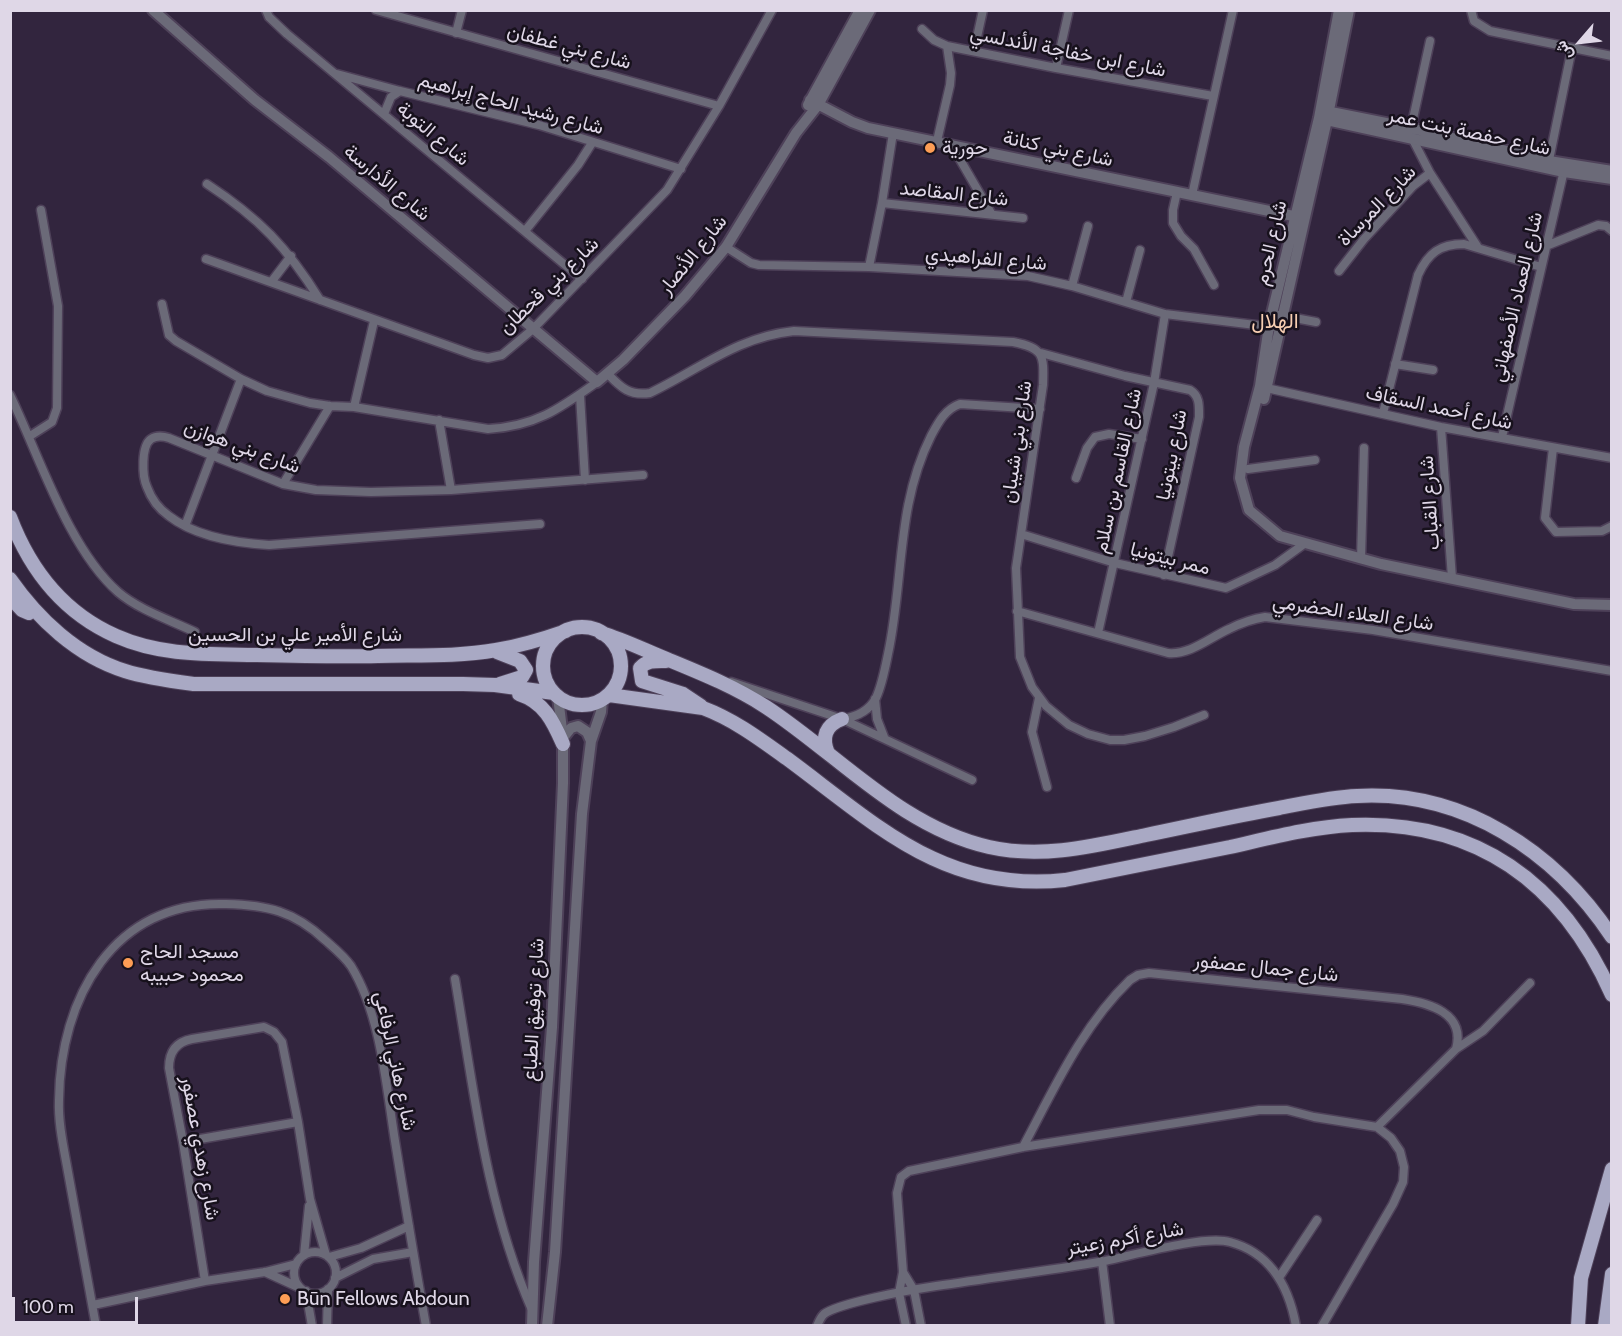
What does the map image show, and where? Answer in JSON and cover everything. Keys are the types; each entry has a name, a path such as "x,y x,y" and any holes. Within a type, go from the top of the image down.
{"main road":[{"name":"شارع الأمير علي بن الحسين","path":"10,517 20,543 31,562 58,597 78,614 106,631 141,646 184,654 298,658 458,654 493,651 527,644 566,631"},
{"path":"10,579 43,621"},
{"path":"10,597 22,610 43,621 94,658 108,665 155,679 194,684 495,685 556,695 568,703 591,705 606,697 618,681 621,663 615,645 601,633"},
{"path":"556,695 545,677 544,659 552,642 566,631 584,627 622,639 715,678 767,708 900,807 933,827 985,846 1025,852 1072,850 1332,798 1381,795 1437,804 1492,826 1521,842 1543,859 1585,900 1611,937"},
{"path":"493,651 520,661 526,670 524,675 518,679 495,685"},
{"path":"671,661 652,661 644,664 640,668 642,681 682,694 703,708"},
{"path":"495,685 538,702 554,723 563,741"},
{"path":"606,697 703,708 727,718 751,732 875,825 917,851 953,868 1000,879 1024,882 1065,880 1327,827 1392,825 1450,837 1499,857 1519,871 1549,898 1587,946 1611,995"},
{"path":"828,753 824,745 824,737 828,728 834,722 842,719"},
{"path":"1578,1326 1581,1278 1611,1169"},
{"path":"1605,1326 1611,1274"}],"street":[{"name":"شارع الأدارسة","path":"153,10 246,93 329,157 597,382"},
{"name":"شارع التوبة","path":"266,10 277,25 332,72 582,279"},
{"name":"شارع بني غطفان","path":"376,10 719,105"},
{"path":"456,33 462,10"},
{"name":"شارع بني قحطان","path":"206,259 474,355 488,357 502,355 533,329 667,190 719,105 772,10"},
{"name":"شارع الأنصار","path":"841,54 860,10"},
{"name":"شارع الأنصار","path":"597,382 608,374 685,296 726,247 841,54 870,10"},
{"path":"974,51 983,10"},
{"path":"1192,195 1233,10"},
{"name":"شارع الحرم","path":"1324,115 1339,10"},
{"name":"شارع الحرم","path":"1255,517 1248,497 1251,448 1274,327 1349,10"},
{"path":"1471,10 1474,21 1490,32 1611,56"},
{"path":"1056,68 1068,11"},
{"name":"شارع ابن خفاجة الأندلسي","path":"922,29 934,40 948,46 1213,96"},
{"path":"1430,41 1412,133 1430,173"},
{"path":"937,141 950,85 948,46"},
{"path":"1549,165 1572,48"},
{"name":"شارع رشيد الحاج إبراهيم","path":"332,72 539,125 681,169"},
{"path":"384,114 391,98 400,91"},
{"name":"شارع بني كنانة","path":"814,102 852,122 893,133 1300,217"},
{"name":"شارع حفصة بنت عمر","path":"1324,115 1611,179"},
{"path":"868,267 882,203 893,133"},
{"path":"525,231 578,165 592,142"},
{"path":"951,144 991,213"},
{"name":"شارع حفصة بنت عمر","path":"1565,168 1611,171"},
{"name":"شارع العماد الأصفهاني","path":"1502,438 1565,168"},
{"name":"شارع المرساة","path":"1339,272 1364,239 1413,186 1430,173 1477,246"},
{"path":"207,184 254,217 291,256 320,300"},
{"path":"1177,192 1173,223 1181,236 1194,249 1214,285"},
{"name":"شارع المقاصد","path":"882,203 1023,218"},
{"path":"30,436 52,422 57,408 58,306 41,210"},
{"path":"1546,246 1598,225 1606,226 1611,231"},
{"path":"1072,286 1088,226"},
{"path":"1383,413 1418,275 1428,255 1437,248 1451,244 1477,246 1541,267"},
{"name":"شارع الفراهيدي","path":"726,247 751,263 759,265 868,267 1028,276 1072,286 1165,314 1274,327"},
{"path":"1125,302 1140,250"},
{"path":"272,281 291,256"},
{"path":"162,304 169,335 242,380 267,391 310,403 354,407 488,429 520,426 535,421 561,408 597,382"},
{"name":"شارع القاسم بن سلام","path":"1098,633 1154,384 1165,314"},
{"path":"1277,314 1316,322"},
{"path":"354,407 374,321"},
{"path":"608,374 622,389 632,393 650,393 747,341 771,333 794,331 1013,342 1028,345 1041,353"},
{"name":"شارع بيتونيا","path":"1041,353 1154,384 1193,392 1197,397 1199,407 1164,574"},
{"name":"شارع بني شيبان","path":"1041,353 1044,369 1040,409 1016,568 1020,657 1028,680 1039,698 1069,724 1088,734 1110,740 1145,736 1174,728 1204,715"},
{"path":"1395,364 1433,370"},
{"path":"185,526 242,380"},
{"name":"شارع الحرم","path":"1263,387 1244,447 1240,478 1245,502 1255,517 1280,536 1361,559 1574,604 1611,605"},
{"name":"شارع أحمد السقاف","path":"1263,387 1441,427 1611,458"},
{"path":"580,394 585,480"},
{"path":"10,395 30,436 63,516 93,563 118,592 135,603 195,632"},
{"path":"884,737 877,719 875,699 886,664 893,627 900,548 908,504 918,465 933,431 948,410 960,404 1040,409"},
{"path":"283,484 330,406"},
{"path":"439,420 451,490"},
{"name":"شارع القباب","path":"1441,427 1452,578"},
{"path":"1076,478 1087,448 1095,437 1109,434 1142,439"},
{"name":"شارع بني هوازن","path":"540,524 269,545 246,544 185,526 169,516 158,506 146,486 143,465 147,443 159,436 283,484 316,490 371,492 451,490 643,476"},
{"path":"1361,559 1364,448"},
{"path":"1553,448 1545,518 1551,528 1556,532 1602,531 1611,526"},
{"path":"1248,469 1315,460"},
{"name":"ممر بيتونيا","path":"1021,534 1115,563 1226,588 1275,565 1304,544"},
{"name":"شارع العلاء الحضرمي","path":"1017,611 1177,654 1186,652 1230,628 1265,617 1373,630 1611,671"},
{"path":"715,678 842,719 972,780"},
{"name":"شارع توفيق الطباع","path":"532,1326 535,1249 552,1027 563,783 563,741 556,695"},
{"name":"شارع توفيق الطباع","path":"548,1326 555,1251 582,814 591,741 606,697"},
{"path":"1039,698 1032,732 1047,787"},
{"path":"842,719 861,713 875,699"},
{"path":"563,741 571,728 578,726 587,732 591,741"},
{"name":"شارع هاني الرفاعي","path":"96,1326 60,1125 58,1102 63,1050 77,1007 99,963 116,944 158,914 208,903 251,904 292,915 309,926 349,963 367,997 385,1080 426,1326"},
{"name":"شارع جمال عصفور","path":"1023,1147 1070,1057 1121,988 1138,975 1168,974 1414,1001 1444,1012 1455,1023 1458,1032 1456,1049"},
{"path":"455,979 491,1185 517,1276 532,1310"},
{"path":"1377,1127 1456,1049 1483,1031 1530,983"},
{"name":"شارع زهدي عصفور","path":"205,1281 169,1059 178,1044 192,1039 264,1027 274,1032 282,1042 310,1199 327,1256"},
{"path":"906,1326 900,1293 903,1272 897,1193 901,1177 909,1171 1023,1147 1217,1116 1287,1110 1314,1117 1377,1127 1391,1138 1400,1151 1404,1167 1403,1182 1393,1204 1322,1326"},
{"path":"183,1142 298,1122"},
{"name":"شارع زهدي عصفور","path":"304,1256 310,1199"},
{"path":"1280,1276 1317,1220"},
{"path":"93,1305 205,1281 264,1272 296,1264 304,1256 315,1252 327,1256 361,1248 409,1226"},
{"name":"شارع أكرم زعيتر","path":"817,1326 825,1314 838,1308 914,1290 1220,1240 1243,1247 1280,1276 1290,1298 1296,1326"},
{"path":"535,1249 555,1251"},
{"path":"327,1326 328,1289 335,1278 373,1259 413,1252"},
{"path":"327,1256 335,1267 335,1278"},
{"path":"1102,1261 1110,1326"},
{"path":"296,1264 295,1278 304,1290 312,1326"},
{"path":"264,1272 317,1294 328,1289"},
{"path":"903,1272 914,1290 921,1326"}],"place":[{"name":"حورية","path":"930,148"},
{"name":"مسجد الحاج محمود حبيبه","path":"128,963"},
{"name":"Būn Fellows Abdoun","path":"285,1299"}],"district":[{"name":"الهلال","path":"1275,322"}]}
